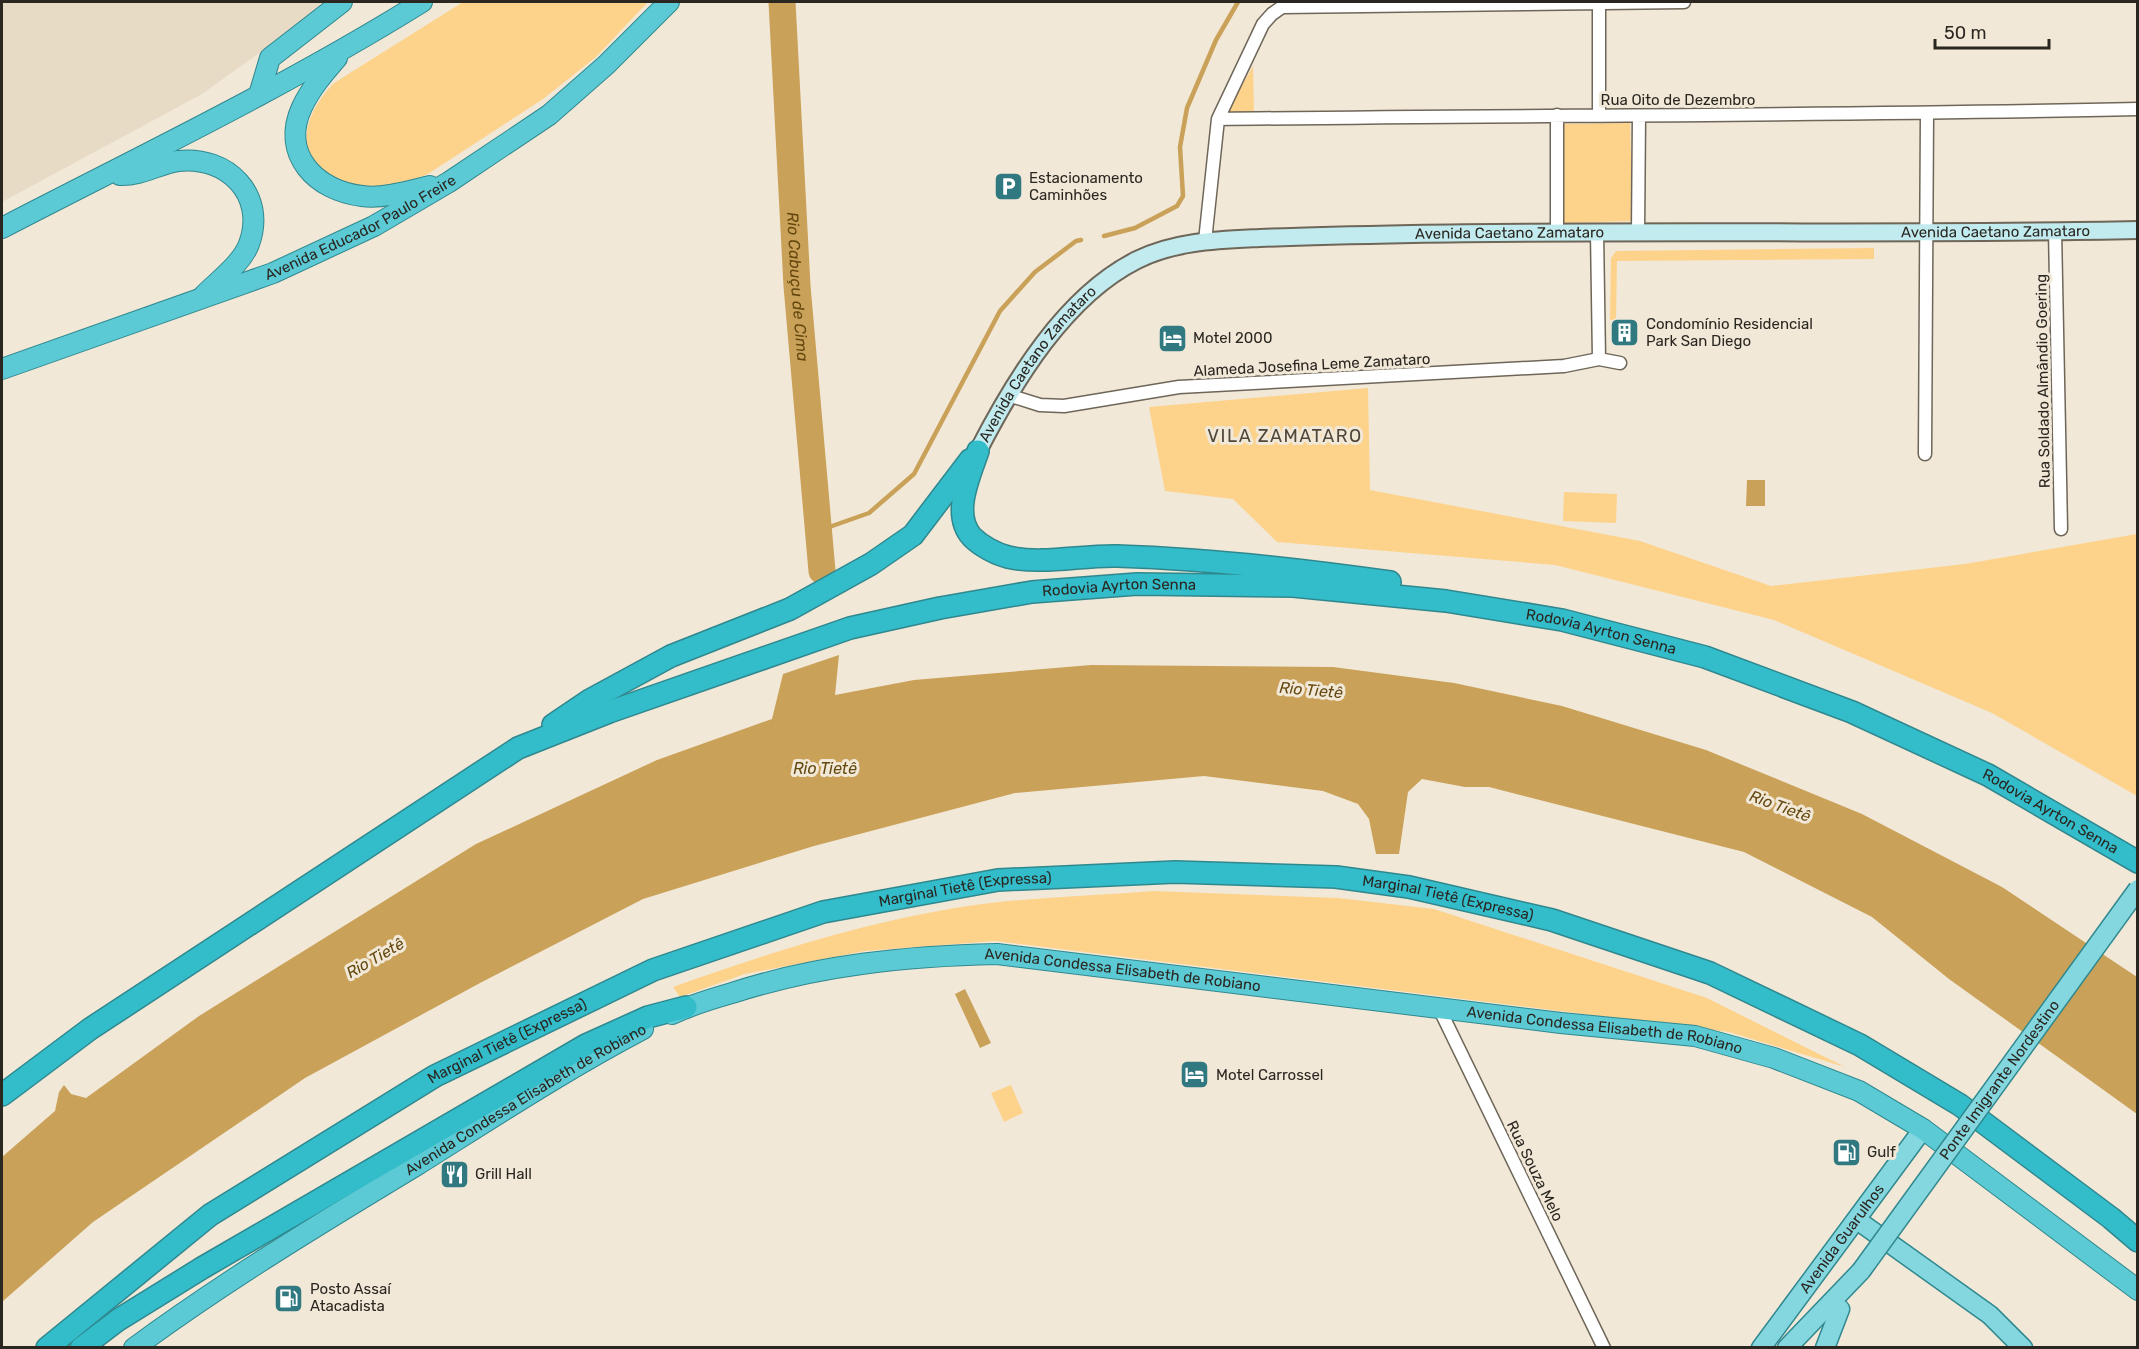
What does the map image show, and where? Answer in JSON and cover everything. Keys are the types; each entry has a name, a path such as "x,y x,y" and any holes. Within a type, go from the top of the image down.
{"highway":[{"path":"259,95 270,58 342,2"},
{"path":"2,228 112,174 342,51 422,2"},
{"name":"Avenida Educador Paulo Freire","path":"2,369 273,273 374,226 449,182 549,115 606,65 669,2"},
{"path":"342,51 316,83 302,108 296,125 295,142 310,174 322,184 341,192 364,197 404,192 449,182"},
{"path":"112,174 130,176 178,161 202,163 217,168 241,182 248,192 253,212 249,245 242,257 199,299"},
{"path":"978,450 962,509 965,525 972,537 990,550 1009,557 1116,556 1284,567 1420,587 1446,601"},
{"path":"2,1095 90,1029 590,700 671,656 790,609 871,564 913,535 978,450"},
{"name":"Rodovia Ayrton Senna","path":"518,748 609,712 850,628 940,608 1019,594 1137,584 1281,586 1446,601 1562,620 1705,657 1852,712 1988,775 2138,862"},
{"name":"Marginal Tietê (Expressa)","path":"47,1347 210,1215 446,1071 653,970 823,912 998,880 1175,872 1336,877 1409,887 1552,920 1710,973 1860,1045 1960,1105 2111,1218 2138,1241"},
{"name":"Avenida Condessa Elisabeth de Robiano","path":"134,1347 201,1300 574,1065 686,1007 766,982 850,964 924,956 997,954 1439,1008 1695,1036 1774,1058 1859,1091 1923,1130 2138,1290"},
{"path":"81,1347 118,1320 202,1268 586,1045 648,1017 686,1007"}],"main road":[{"name":"Avenida Caetano Zamataro","path":"978,450 1008,395 1063,319 1106,278 1139,258 1205,241 1557,232 2138,230"},
{"name":"Ponte Imigrante Nordestino","path":"1860,1271 2138,889"},
{"name":"Avenida Guarulhos","path":"1761,1347 1923,1130"},
{"path":"1857,1220 1990,1315 2023,1347"},
{"path":"1826,1347 1840,1309 1860,1271"},
{"name":"Avenida Guarulhos","path":"1787,1347 1860,1271"},
{"path":"1804,1347 1840,1309"}],"street":[{"path":"1599,2 1599,114"},
{"path":"1205,241 1218,119 1263,24 1272,14 1282,8 1684,2"},
{"name":"Rua Oito de Dezembro","path":"1218,119 1599,114 1639,116 1927,114 2138,109"},
{"path":"1925,454 1927,114"},
{"path":"1557,115 1557,232"},
{"path":"1638,233 1639,116"},
{"name":"Rua Soldado Almândio Goering","path":"2055,231 2061,529"},
{"path":"1597,232 1599,359"},
{"name":"Alameda Josefina Leme Zamataro","path":"1008,395 1040,405 1064,406 1179,387 1564,366 1599,359 1620,363"},
{"name":"Rua Souza Melo","path":"1439,1008 1604,1347"}],"shaded area":[{"path":"2,2 330,2 202,94 2,202"},
{"path":"463,2 648,2 596,57 543,99 428,174 391,185 361,187 332,178 318,168 310,156 306,142 308,128 313,112 334,83"},
{"path":"1253,66 1254,112 1227,112"},
{"path":"1630,123 1633,221 1563,223 1561,124"},
{"path":"1874,248 1874,259 1617,261 1616,320 1610,320 1611,258 1616,251"},
{"path":"1368,388 1370,490 1640,541 1771,586 1965,564 2137,534 2137,796 1992,713 1774,620 1555,565 1277,542 1233,499 1165,491 1149,407"},
{"path":"1564,492 1617,494 1616,523 1563,521"},
{"path":"1154,891 1338,898 1434,909 1707,998 1845,1067 1729,1032 995,941 865,951 745,974 680,997 673,987 793,947 917,915 999,902"},
{"path":"1011,1085 1023,1113 1004,1122 991,1093"}],"water":[{"path":"1747,480 1765,480 1765,506 1746,506"},
{"name":"Rio Tietê","path":"839,655 835,695 914,680 1091,665 1333,667 1454,683 1562,706 1706,750 1862,814 2002,887 2137,977 2137,1114 1949,979 1872,917 1744,852 1489,787 1465,787 1422,779 1408,792 1399,854 1376,854 1369,819 1358,804 1323,791 1204,776 1015,793 814,846 643,899 480,983 305,1078 93,1222 2,1302 2,1157 55,1111 59,1092 64,1085 71,1094 86,1098 199,1016 476,844 657,760 772,719 783,674"},
{"path":"965,989 991,1043 980,1048 955,994"}],"waterway":[{"name":"Rio Cabuçu de Cima","path":"782,2 797,286 822,571"},
{"path":"1104,236 1135,228 1177,206 1183,196 1180,147 1187,108 1216,40 1238,2"},
{"path":"818,531 869,513 914,474 1000,311 1035,272 1076,241 1081,240"}],"place":[{"name":"Estacionamento Caminhões","path":"1008,187"},
{"name":"Condomínio Residencial Park San Diego","path":"1625,333"},
{"name":"Motel 2000","path":"1172,338"},
{"name":"Motel Carrossel","path":"1195,1075"},
{"name":"Gulf","path":"1846,1152"},
{"name":"Grill Hall","path":"454,1174"},
{"name":"Posto Assaí Atacadista","path":"289,1298"}],"district":[{"name":"VILA ZAMATARO","path":"1285,436"}]}
